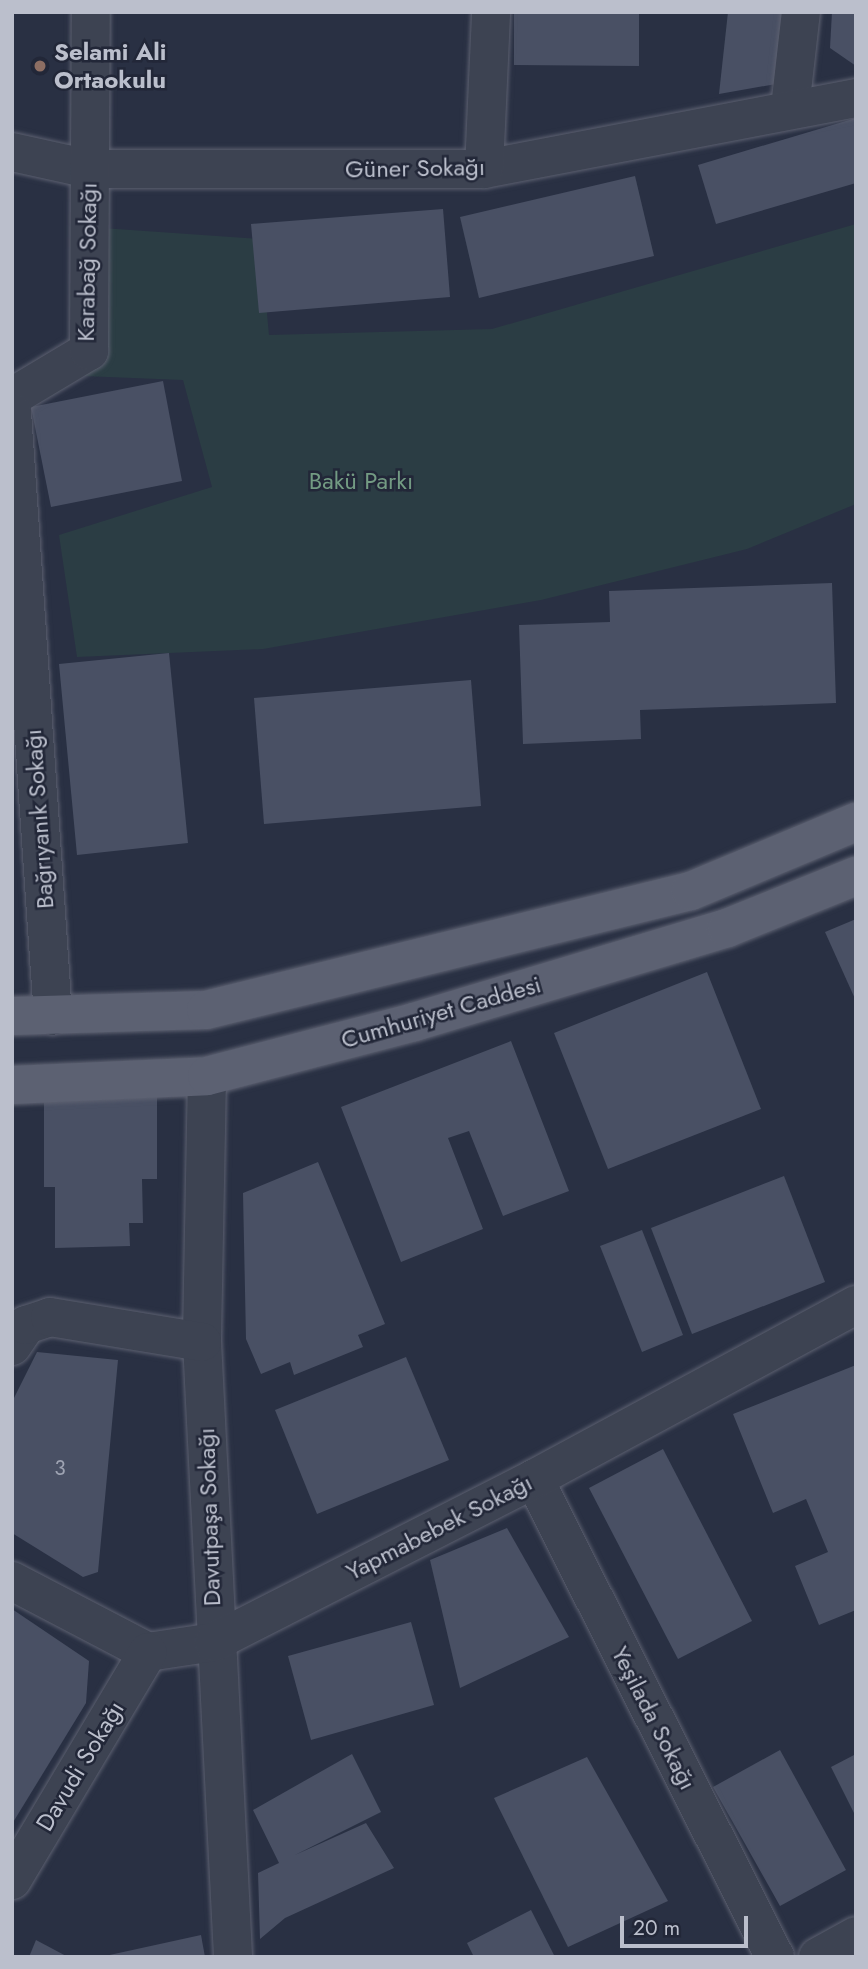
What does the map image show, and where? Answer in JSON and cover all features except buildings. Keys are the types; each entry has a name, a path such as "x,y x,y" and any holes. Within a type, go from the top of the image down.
{"main road":[{"path":"12,1016 206,1010 691,891 856,822"},
{"name":"Cumhuriyet Caddesi","path":"12,1085 207,1076 414,1022 727,928 856,876"}],"street":[{"path":"89,169 91,12"},
{"path":"484,169 491,12"},
{"path":"790,108 801,12"},
{"name":"Güner Sokağı","path":"12,152 89,169 484,169 790,108 856,98"},
{"name":"Karabağ Sokağı","path":"12,397 89,351 89,169"},
{"name":"Bağrıyanık Sokağı","path":"12,412 53,1016"},
{"name":"Davutpaşa Sokağı","path":"207,1076 202,1342 214,1642 233,1957"},
{"name":"Yapmabebek Sokağı","path":"148,1652 214,1642 534,1479 856,1305"},
{"path":"12,1346 26,1325 50,1317 202,1342"},
{"name":"Yeşilada Sokağı","path":"534,1479 775,1957"},
{"path":"12,1581 148,1652"},
{"name":"Davudi Sokağı","path":"12,1880 148,1652"},
{"path":"818,1957 856,1936"}],"green space":[{"name":"Bakü Parkı","path":"856,224 856,504 747,549 541,600 263,649 77,657 59,535 212,487 183,380 83,376 102,228 260,239 269,335 492,329"}],"place":[{"name":"Selami Ali Ortaokulu","path":"40,66"}]}
